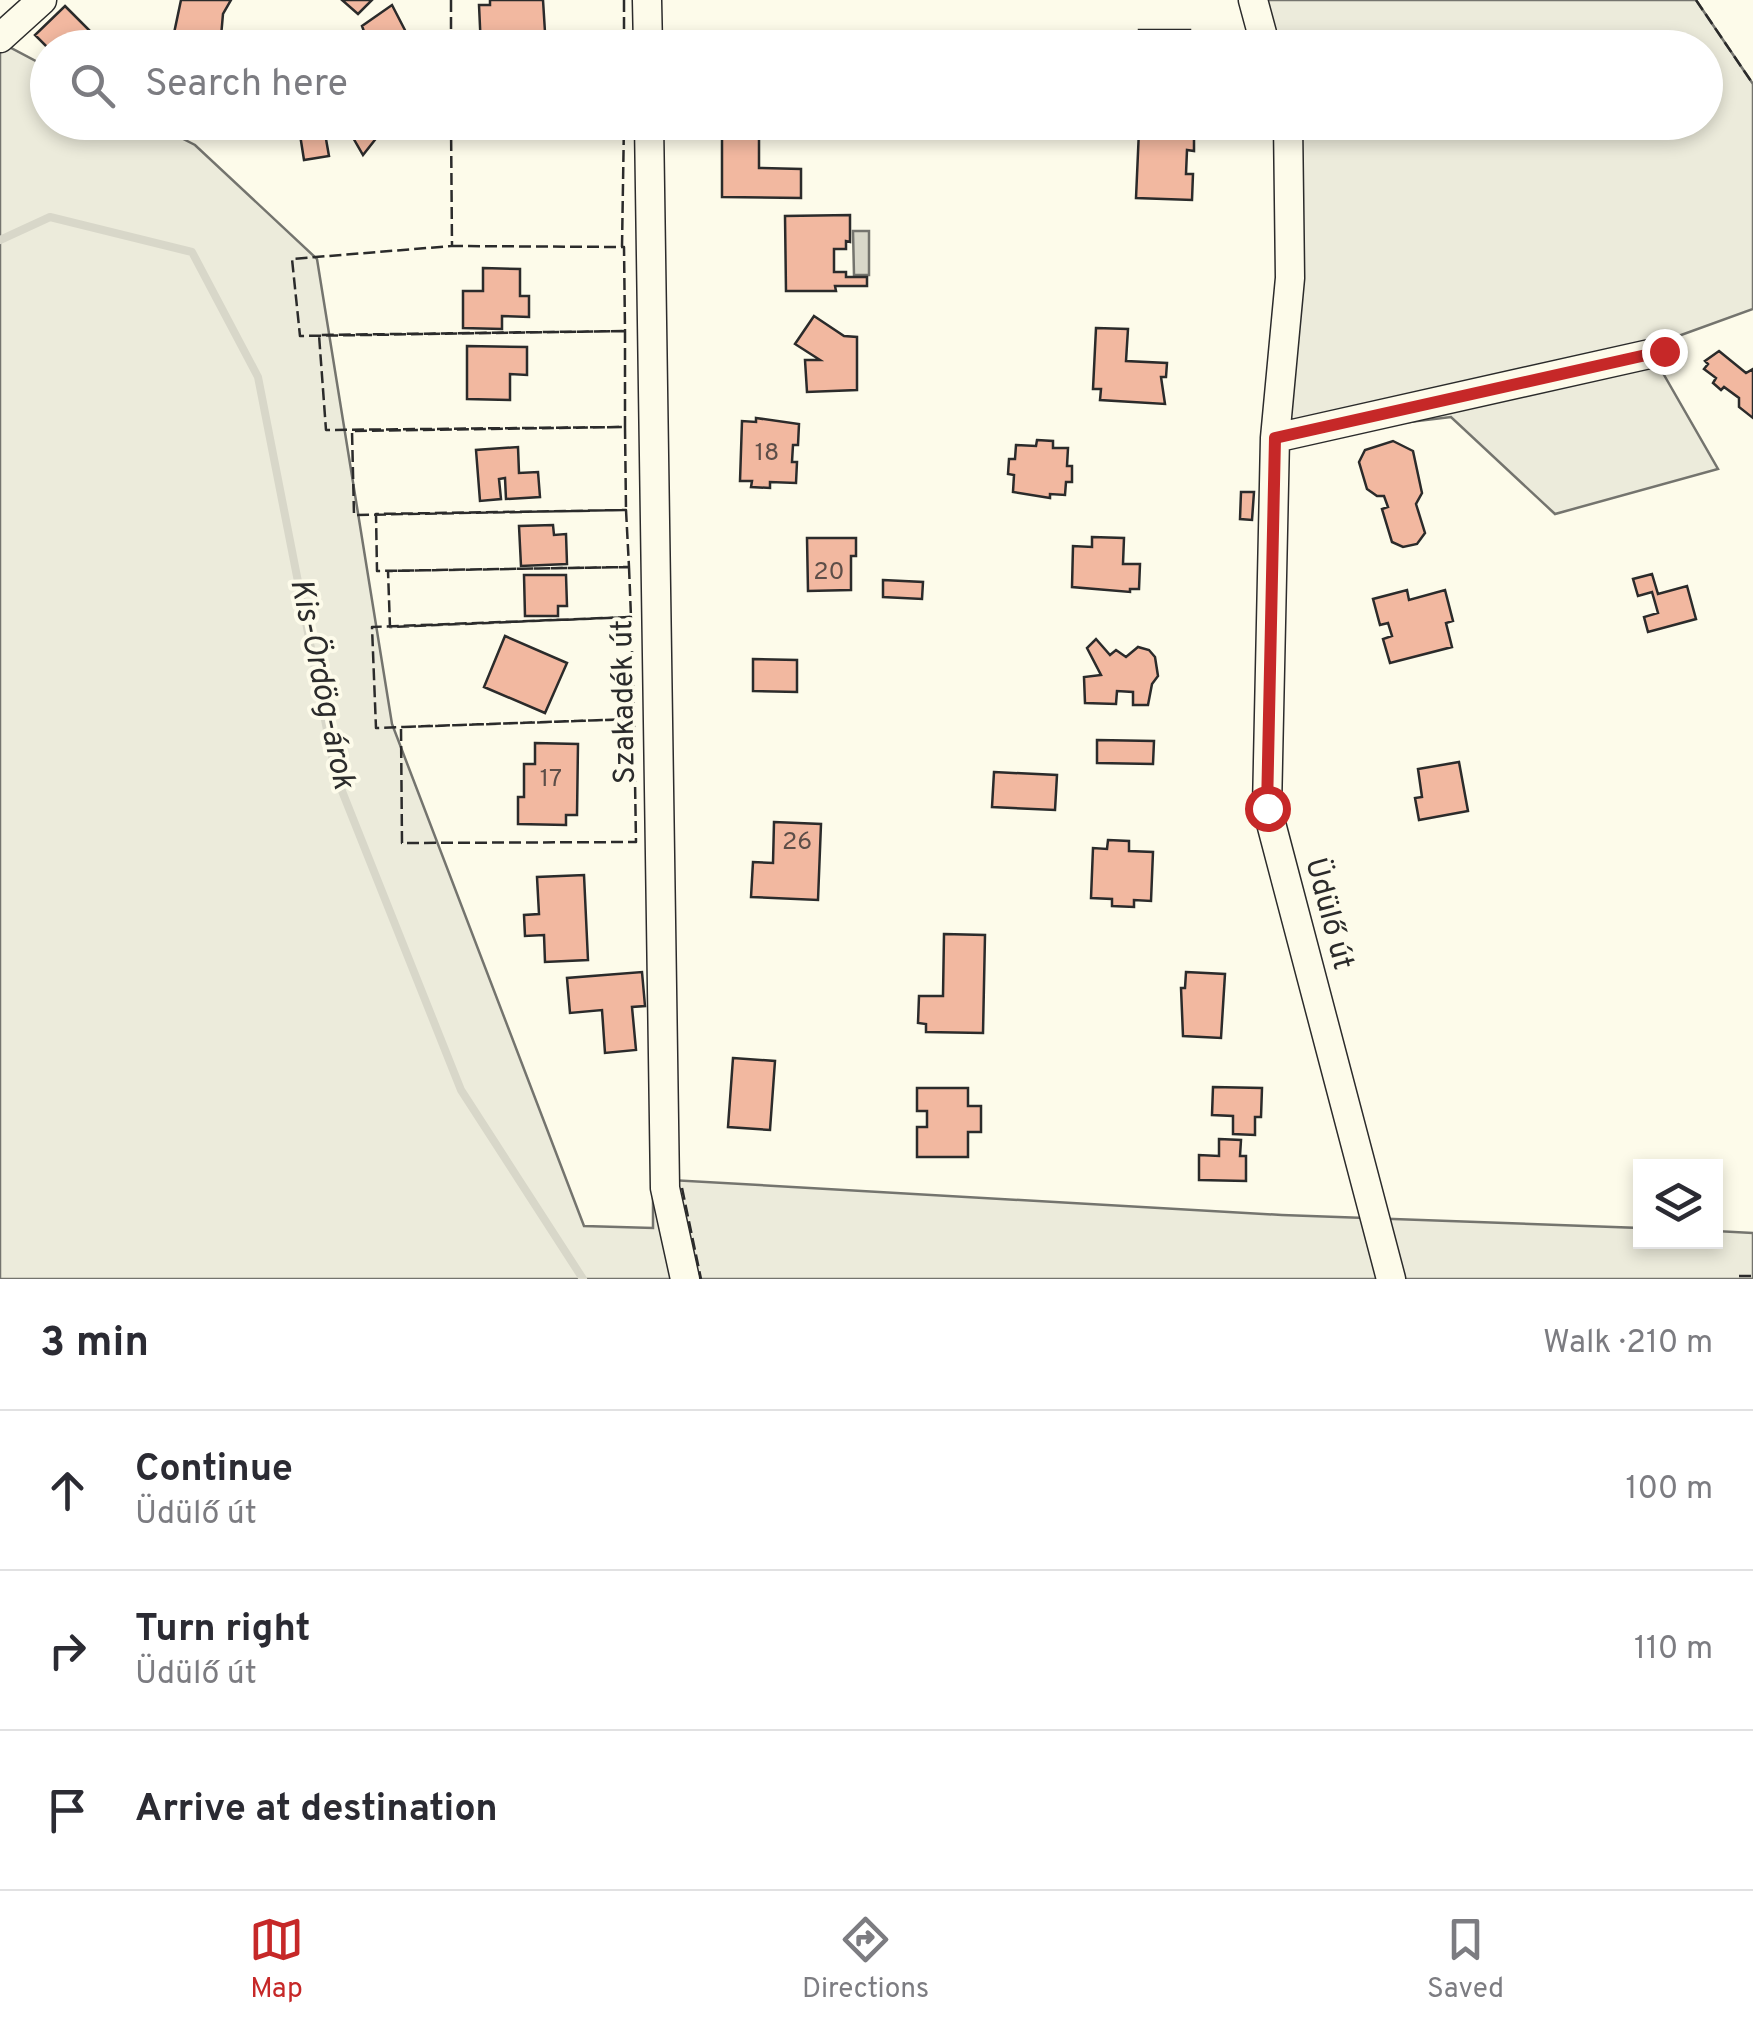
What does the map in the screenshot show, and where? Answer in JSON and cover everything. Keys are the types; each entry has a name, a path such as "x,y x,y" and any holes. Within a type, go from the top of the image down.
{"street":[{"path":"0,38 42,0"},
{"path":"647,0 648,30"},
{"path":"1252,0 1261,30"},
{"name":"Szakadék út","path":"649,140 665,1188 685,1279"},
{"name":"Üdülő út","path":"1288,140 1290,278 1275,438 1267,808 1391,1279"},
{"path":"1275,438 1664,351"}],"shaded area":[{"path":"1253,0 1696,0 1716,30 1261,30"},
{"path":"1723,40 1753,84 1753,309 1648,347 1718,469 1555,514 1451,417 1275,438 1287,140 1723,140"},
{"path":"0,42 30,58 30,140 185,140 317,259 392,724 584,1226 653,1228 653,1179 1282,1215 1633,1228 1633,1249 1723,1249 1723,1231 1753,1233 1753,1279 0,1279"},
{"path":"853,231 869,231 869,275 854,275"}],"building":[{"path":"181,0 231,0 223,14 222,30 175,30"},
{"path":"342,0 372,0 358,14"},
{"path":"490,0 543,0 545,30 480,30 479,5 490,5"},
{"path":"392,5 405,30 363,30 362,26"},
{"path":"65,6 89,30 40,30"},
{"path":"301,140 326,140 329,156 304,160"},
{"path":"354,140 375,140 363,155"},
{"path":"722,140 759,140 759,168 801,169 801,198 722,197"},
{"path":"1139,140 1194,140 1194,151 1187,150 1186,174 1193,174 1192,200 1136,198"},
{"path":"850,215 850,242 846,241 846,249 834,249 834,272 846,272 846,277 867,277 867,286 835,286 836,291 786,291 785,216"},
{"path":"483,268 520,269 520,296 529,296 529,317 502,316 502,329 463,328 463,291 483,291"},
{"path":"814,316 844,336 857,337 857,390 807,392 805,360 820,360 795,344"},
{"path":"1096,328 1128,329 1126,361 1167,363 1166,377 1161,377 1165,404 1100,400 1101,389 1093,389"},
{"path":"467,346 527,347 527,375 510,374 510,400 467,399"},
{"path":"1719,351 1746,373 1753,369 1753,418 1739,407 1739,398 1724,387 1721,390 1713,383 1716,378 1704,369 1708,364 1705,361"},
{"path":"756,418 799,424 792,462 797,462 796,483 770,482 770,488 751,487 752,481 740,481 742,421 756,422"},
{"path":"1037,440 1053,441 1053,448 1068,448 1067,466 1072,466 1072,482 1066,482 1065,495 1050,494 1050,498 1013,492 1014,475 1008,474 1009,459 1015,459 1016,445 1036,446"},
{"path":"1393,441 1413,451 1422,493 1416,504 1425,533 1417,544 1403,547 1392,542 1382,509 1388,507 1384,496 1367,489 1359,462 1365,450"},
{"path":"518,447 519,473 538,472 540,497 506,499 505,478 499,479 501,499 480,501 476,450"},
{"path":"1241,492 1254,492 1252,520 1240,519"},
{"path":"553,525 554,535 566,534 567,564 521,566 519,526"},
{"path":"1092,537 1124,538 1123,564 1140,564 1139,589 1130,592 1072,587 1073,546 1092,547"},
{"path":"807,538 856,538 856,556 851,556 851,590 808,591"},
{"path":"1652,574 1658,594 1687,586 1696,619 1648,632 1644,617 1658,613 1652,592 1638,596 1633,579"},
{"path":"524,575 566,575 567,606 558,606 558,616 525,616"},
{"path":"883,580 923,582 922,599 883,597"},
{"path":"1407,590 1409,600 1445,590 1453,621 1446,623 1452,647 1390,663 1383,639 1392,636 1388,623 1380,625 1373,599"},
{"path":"505,636 567,663 545,713 484,687"},
{"path":"1096,639 1110,655 1116,650 1126,657 1138,647 1155,657 1158,676 1152,684 1148,705 1133,705 1133,692 1117,691 1116,704 1085,703 1084,677 1101,675 1087,648"},
{"path":"753,659 797,660 797,692 753,691"},
{"path":"1097,740 1154,741 1153,764 1097,763"},
{"path":"535,743 578,744 577,815 566,815 566,825 518,824 518,797 524,797 524,764 535,764"},
{"path":"1459,762 1468,811 1419,820 1415,798 1422,797 1418,769"},
{"path":"994,772 1057,775 1055,810 992,807"},
{"path":"774,822 821,824 818,900 751,897 753,862 773,863"},
{"path":"1108,840 1129,841 1129,851 1153,852 1151,901 1134,900 1134,907 1112,906 1112,899 1091,898 1093,848 1107,849"},
{"path":"584,875 588,960 545,962 544,935 525,936 524,915 539,914 537,877"},
{"path":"944,934 985,935 983,1033 926,1032 926,1024 918,1023 919,996 943,996"},
{"path":"642,972 645,1006 632,1007 636,1050 605,1053 602,1010 570,1013 567,978"},
{"path":"1186,972 1225,974 1221,1038 1183,1036 1181,988 1185,988"},
{"path":"733,1058 775,1061 770,1130 728,1127"},
{"path":"1213,1087 1262,1088 1261,1117 1255,1117 1255,1135 1233,1134 1233,1116 1212,1115"},
{"path":"917,1088 968,1088 968,1106 981,1106 981,1132 968,1132 968,1157 917,1157 917,1127 927,1127 927,1111 917,1111"},
{"path":"1219,1139 1241,1140 1240,1156 1246,1156 1246,1181 1199,1180 1199,1155 1219,1156"}],"waterway":[{"name":"Kis-Ördög-árok","path":"0,240 50,217 192,252 258,377 336,776 461,1090 583,1279"}],"fence":[{"path":"451,0 451,30"},
{"path":"624,0 624,30"},
{"path":"1696,0 1716,30"},
{"path":"1723,40 1753,84"},
{"path":"451,140 452,246"},
{"path":"622,247 624,140"},
{"path":"451,246 624,247 625,331 300,336 292,259 451,246"},
{"path":"625,331 625,427 326,430 319,335 625,331"},
{"path":"625,427 626,510 354,515 352,431 625,427"},
{"path":"626,510 629,567 377,571 376,514 626,510"},
{"path":"629,567 631,617 390,627 388,571 629,567"},
{"path":"631,617 634,719 376,728 372,627 631,617"},
{"path":"634,719 636,842 402,843 401,727 634,719"},
{"path":"682,1188 701,1279"},
{"path":"1739,1276 1753,1276"}],"route":[{"path":"1267,808 1275,438 1664,351"}]}
